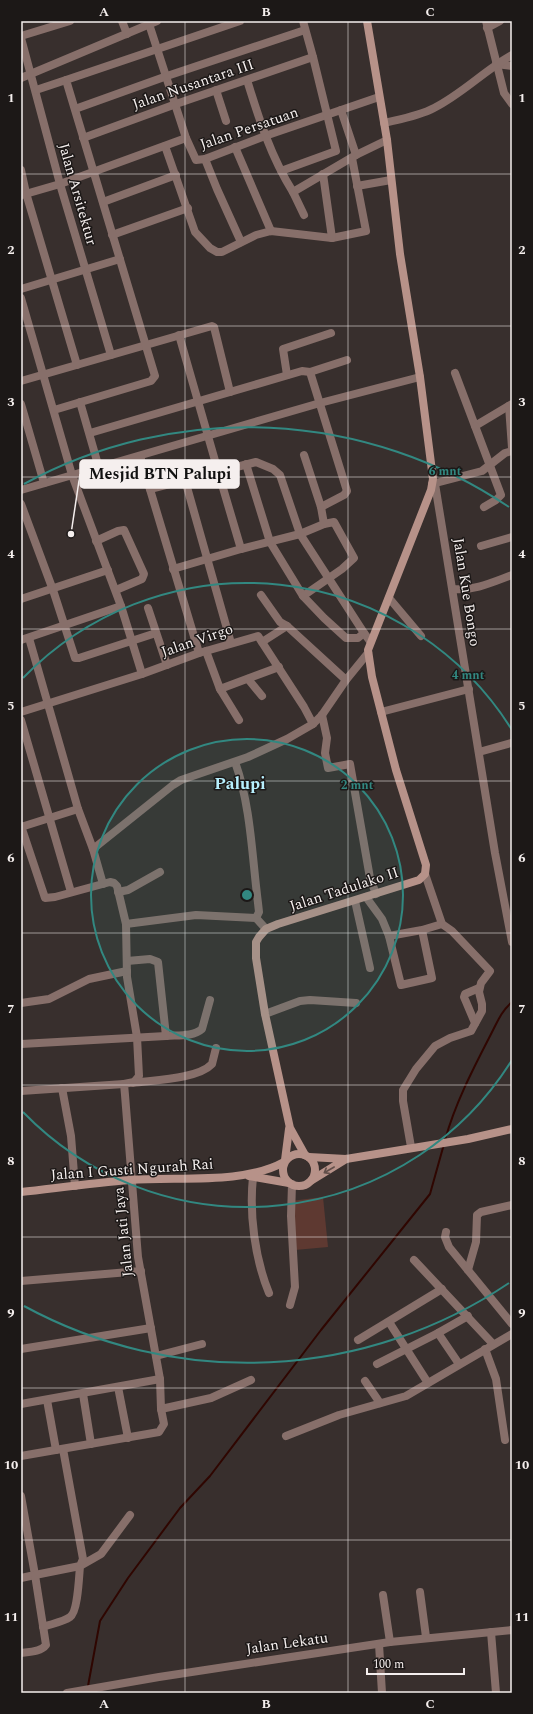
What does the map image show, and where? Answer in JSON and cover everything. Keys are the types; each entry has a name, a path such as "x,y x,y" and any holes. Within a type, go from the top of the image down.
{"main road":[{"path":"367,21 387,140 403,276 420,377 434,484 389,598 370,641 368,653 380,712 413,828 426,865 425,874"},
{"name":"Jalan Tadulako II","path":"266,929 419,880 425,874"},
{"path":"266,929 259,937 256,949 265,1014 290,1128 314,1165 315,1170 312,1180"},
{"path":"290,1128 282,1171 286,1180 290,1184 303,1185 346,1159"},
{"path":"285,1161 297,1153 307,1156 346,1159 512,1129"},
{"name":"Jalan I Gusti Ngurah Rai","path":"250,1176 273,1168 285,1161"},
{"name":"Jalan I Gusti Ngurah Rai","path":"21,1192 131,1180 250,1176 290,1184"}],"street":[{"path":"21,38 70,21"},
{"path":"122,21 127,34"},
{"path":"36,90 156,48 240,21"},
{"path":"281,171 335,152 313,57 302,21"},
{"path":"500,21 487,24 504,93 512,104"},
{"path":"21,78 153,23"},
{"name":"Jalan Persatuan","path":"153,23 156,48 167,76 186,138 194,159 197,160 205,159 264,136 327,116 379,97"},
{"name":"Jalan Nusantara III","path":"75,109 167,76 305,30"},
{"name":"Jalan Arsitektur","path":"21,38 60,184 111,355"},
{"path":"384,123 410,117 436,107 496,64 512,55"},
{"name":"Jalan Nusantara III","path":"83,138 313,57"},
{"path":"496,64 512,66"},
{"path":"54,410 153,379 154,376 66,80"},
{"path":"246,80 264,136 304,215"},
{"path":"216,90 226,121"},
{"path":"165,146 188,208 195,232 210,248 222,252 241,242 271,231 332,238 366,231 357,186 354,157 341,110"},
{"path":"24,194 60,184 186,138"},
{"path":"293,192 323,174 387,140"},
{"path":"235,147 271,231"},
{"path":"205,159 241,242"},
{"path":"21,170 24,194 52,279 77,365"},
{"path":"323,174 332,238"},
{"path":"103,202 176,175"},
{"path":"357,186 391,180"},
{"path":"112,235 188,208"},
{"path":"21,288 120,259"},
{"path":"21,298 72,475 116,590 133,640 142,674"},
{"path":"21,381 214,326 230,392"},
{"path":"288,375 283,349 331,333"},
{"path":"179,335 241,549"},
{"path":"90,434 305,370 310,372 347,360"},
{"path":"310,372 347,491 344,495 321,507"},
{"path":"456,373 501,495 499,498 484,506"},
{"path":"21,490 320,403 420,377"},
{"path":"80,402 99,468"},
{"path":"21,404 44,483"},
{"path":"434,484 482,471 505,453 512,450 510,405 475,426"},
{"path":"304,455 321,507 324,524"},
{"path":"140,456 173,569 202,652 220,689 239,720"},
{"path":"150,489 246,464 256,462 266,465 280,476 300,534 328,579 370,641"},
{"path":"246,464 270,542 304,596 324,618 346,638 356,638 364,634"},
{"path":"185,480 207,559 220,597 231,643"},
{"name":"Jalan Kue Bongo","path":"434,484 453,589 495,853 512,938"},
{"path":"21,504 53,590 75,658 77,659 156,633"},
{"path":"173,569 241,549 300,534 324,524 334,522 354,558 342,569 304,596"},
{"path":"96,541 118,531 124,530 144,574 142,579 116,590"},
{"path":"481,546 512,537"},
{"path":"21,599 53,590 108,570"},
{"path":"453,589 469,589 486,585 512,575"},
{"path":"261,595 280,622 287,626 346,680"},
{"path":"389,598 421,636"},
{"path":"103,884 93,849 78,810 47,704 25,639 121,606"},
{"path":"148,608 167,665"},
{"path":"287,626 262,642 304,707 312,724"},
{"name":"Jalan Virgo","path":"21,712 142,674 231,643 256,636 258,636 262,642"},
{"path":"93,849 173,785 187,777 235,762 287,739 312,724 322,715 346,680 368,653"},
{"path":"220,689 279,667"},
{"path":"248,679 262,696"},
{"path":"380,712 468,689"},
{"path":"322,715 327,738 325,753 328,768 350,764 370,878 376,894"},
{"path":"21,720 71,892"},
{"path":"479,752 511,743"},
{"path":"235,762 242,785 247,813 259,912 256,918"},
{"path":"78,810 21,827 43,896 50,898 110,882 116,884 126,924 196,915 256,918 266,929"},
{"path":"118,892 128,890 160,872"},
{"path":"411,1147 402,1101 403,1090 416,1069 435,1046 450,1038 471,1031 475,1023 480,1018 482,1011 479,988 490,971 452,931 442,924 425,874"},
{"path":"366,897 382,920 389,936 402,986 432,978 422,930"},
{"path":"355,901 370,968"},
{"name":"Jalan Jati Jaya","path":"21,1456 159,1432 164,1424 161,1409 160,1379 138,1258 131,1180 128,1083 137,1080 139,1076 137,1037 127,971 126,924"},
{"path":"389,936 422,930 442,924"},
{"path":"127,962 150,959 158,962 166,1036"},
{"path":"21,1003 49,999 89,979 127,971"},
{"path":"475,1023 464,997 465,994 479,988"},
{"path":"21,1044 192,1034 202,1029 210,1000"},
{"path":"265,1014 300,1001 310,1000 356,1003"},
{"path":"21,1091 176,1078 201,1071 212,1064 216,1048"},
{"path":"62,1088 71,1136 75,1186"},
{"path":"250,1176 253,1227 262,1274 269,1293"},
{"path":"290,1184 295,1287 290,1305"},
{"path":"468,1270 476,1242 477,1215 481,1212 512,1205"},
{"path":"446,1232 445,1237 448,1247 512,1324"},
{"path":"414,1260 493,1344"},
{"path":"21,1281 141,1271"},
{"path":"358,1340 442,1289"},
{"path":"377,1364 407,1350 468,1316"},
{"path":"389,1322 428,1383"},
{"path":"21,1349 151,1328"},
{"path":"438,1333 459,1364"},
{"path":"286,1436 340,1415 406,1396 512,1334"},
{"path":"156,1356 202,1344"},
{"path":"485,1349 496,1379 505,1440"},
{"path":"21,1404 160,1379"},
{"path":"161,1409 210,1398 251,1380"},
{"path":"365,1381 380,1403"},
{"path":"118,1387 128,1438"},
{"path":"83,1394 92,1444"},
{"path":"43,1627 70,1618 73,1615 80,1566 83,1556 47,1400"},
{"path":"21,1496 46,1645 45,1648 40,1650 21,1654"},
{"path":"21,1578 80,1566 101,1554 130,1515"},
{"path":"420,1592 426,1637"},
{"path":"383,1595 390,1642"},
{"name":"Jalan Lekatu","path":"67,1693 115,1684 390,1642 426,1637 512,1630"},
{"path":"491,1632 496,1693"},
{"path":"379,1644 382,1693"}],"shaded area":[{"path":"323,1197 328,1247 295,1250 291,1201"}],"waterway":[{"path":"445,1140 470,1075 499,1018 512,1002"},
{"path":"88,1686 100,1621 128,1578 180,1508 210,1476 321,1330 430,1194 444,1144"}],"place":[{"name":"Mesjid BTN Palupi","path":"71,534"}],"district":[{"name":"Palupi","path":"240,783"}]}
